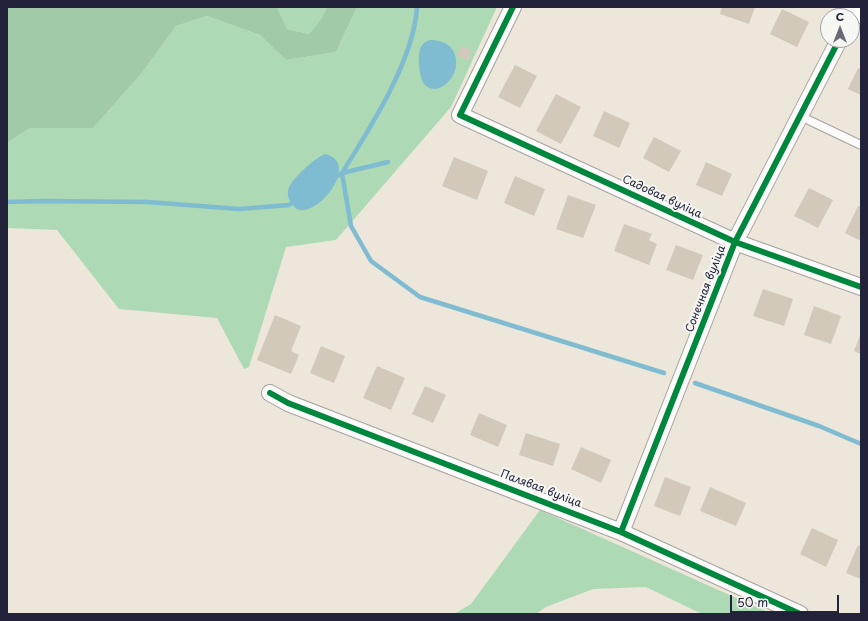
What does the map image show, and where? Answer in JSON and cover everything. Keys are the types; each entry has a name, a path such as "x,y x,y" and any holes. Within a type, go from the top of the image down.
{"street":[{"name":"Садовая вуліца","path":"513,7 460,115 735,242 861,287"},
{"name":"Сонечная вуліца","path":"621,532 735,242 835,48"},
{"name":"Палявая вуліца","path":"270,393 288,403 621,532 800,614"}],"lane":[{"path":"800,116 861,145"}],"green space":[{"path":"7,7 277,7 287,29 309,34 321,19 327,7 357,7 336,52 286,60 260,35 207,16 176,26 141,74 93,128 30,128 7,143"},
{"path":"277,7 327,7 321,19 309,34 287,29"},
{"path":"357,7 497,7 451,107 336,240 286,247 249,367 244,369 217,318 119,309 57,230 7,228 7,143 30,128 93,128 141,74 176,26 207,16 260,35 286,60 336,52"},
{"path":"540,510 772,614 702,614 646,587 593,589 546,607 536,614 454,614 471,604"}],"water":[{"path":"430,40 442,42 450,47 455,55 456,61 455,72 449,81 440,88 435,89 425,85 421,78 419,66 421,47 425,42"},
{"path":"325,154 334,158 338,165 338,174 335,184 329,193 313,207 304,210 297,209 288,197 289,187 303,170"}],"building":[{"path":"722,7 755,7 749,24 720,14"},
{"path":"782,9 809,22 797,47 770,34"},
{"path":"461,46 472,50 468,61 457,56"},
{"path":"515,65 537,76 520,108 498,97"},
{"path":"858,68 861,69 861,95 848,89"},
{"path":"556,94 581,107 561,144 536,131"},
{"path":"604,111 630,123 619,148 593,136"},
{"path":"654,137 681,151 669,172 643,158"},
{"path":"454,157 488,171 477,200 442,186"},
{"path":"706,162 732,174 722,196 696,185"},
{"path":"515,176 545,189 534,216 504,203"},
{"path":"809,188 833,200 818,228 794,216"},
{"path":"568,195 596,205 583,238 556,229"},
{"path":"858,206 861,207 861,241 845,233"},
{"path":"624,224 652,234 649,240 657,244 649,265 614,251"},
{"path":"676,245 703,255 693,280 666,270"},
{"path":"763,289 793,299 784,326 753,316"},
{"path":"814,306 841,316 831,344 804,335"},
{"path":"275,315 301,326 291,351 299,355 291,374 257,360"},
{"path":"861,333 861,354 854,351"},
{"path":"321,346 345,356 334,383 310,373"},
{"path":"377,366 405,378 391,410 363,398"},
{"path":"425,386 446,395 433,423 412,414"},
{"path":"479,413 507,425 498,447 470,435"},
{"path":"526,433 560,444 553,466 519,455"},
{"path":"581,447 611,460 601,483 571,469"},
{"path":"665,477 691,487 680,516 654,506"},
{"path":"710,487 746,503 736,526 700,511"},
{"path":"812,528 838,540 826,567 800,554"},
{"path":"858,545 861,547 861,579 846,573"}],"waterway":[{"path":"388,162 342,173 377,115 399,71 408,49 414,28 417,7"},
{"path":"333,179 342,173 351,226 371,261 420,297 664,373"},
{"path":"7,202 148,202 239,209 289,205 296,200"},
{"path":"695,383 819,426 861,444"}],"cycle path":[{"path":"513,7 460,115 735,242 861,287"},
{"path":"621,532 735,242 835,48"},
{"path":"270,393 288,403 621,532 800,614"}]}
